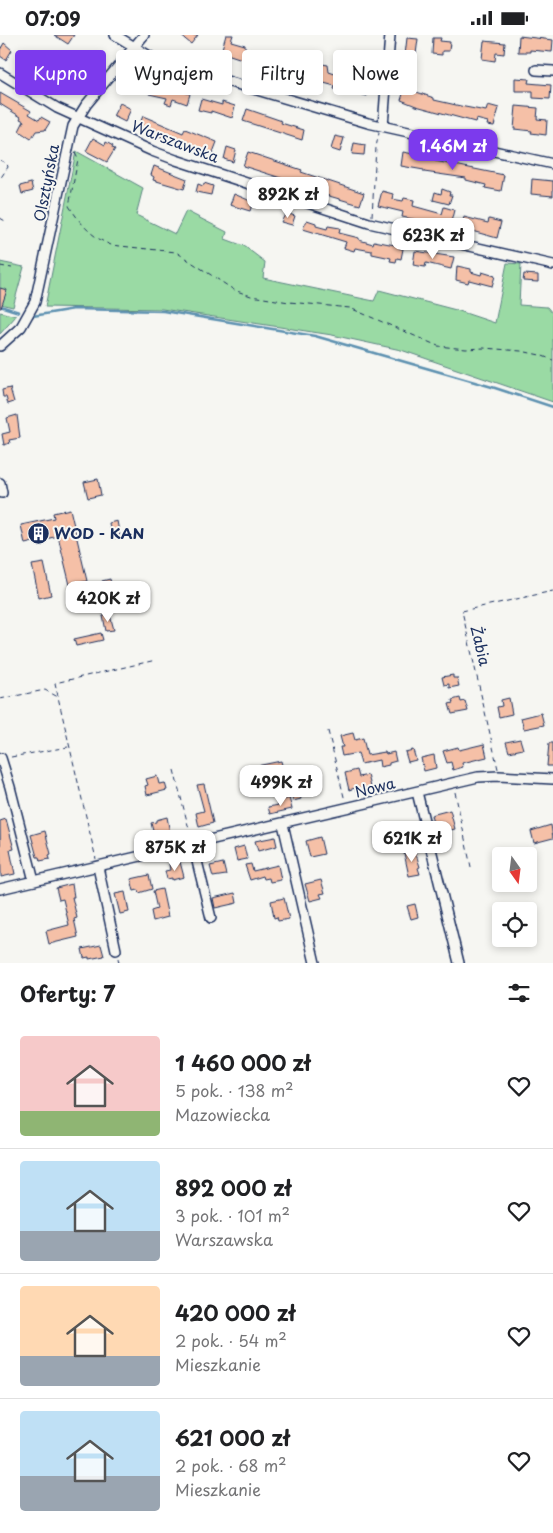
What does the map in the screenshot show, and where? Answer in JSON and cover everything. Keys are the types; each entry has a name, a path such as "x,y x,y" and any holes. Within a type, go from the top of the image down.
{"street":[{"path":"115,35 156,60 383,126 553,163"},
{"name":"Olsztyńska","path":"0,346 21,327 35,303 69,139 77,117 144,35"},
{"path":"383,126 390,35"},
{"path":"536,70 553,71"},
{"name":"Warszawska","path":"0,73 57,108 168,157 370,223 553,265"},
{"path":"0,483 2,493"},
{"path":"1,758 34,881"},
{"name":"Nowa","path":"0,889 478,777 499,776 553,779"},
{"path":"417,792 459,963"},
{"path":"283,824 315,963"},
{"path":"193,845 211,918"},
{"path":"98,867 116,950"}],"path":[{"path":"370,223 376,147 383,126"},
{"path":"74,149 78,159 69,207 92,235 101,241 111,245 176,252 234,290 251,297 350,308 438,346 520,351 553,360"},
{"path":"0,160 7,164 8,167 0,179"},
{"path":"0,217 7,222"},
{"path":"0,267 12,268"},
{"name":"Żabia","path":"499,776 462,611 553,591"},
{"path":"98,867 55,683 156,660"},
{"path":"0,699 45,690 58,697"},
{"path":"328,731 347,809"},
{"path":"1,758 70,747"},
{"path":"174,770 193,845"},
{"path":"453,783 471,867"}],"green space":[{"path":"76,151 143,188 136,215 175,234 186,211 227,232 225,239 244,246 265,262 263,278 374,301 379,290 456,310 495,323 507,263 521,264 519,305 547,307 553,314 553,402 401,350 332,335 162,309 45,307"},
{"path":"0,262 24,267 13,307 0,304"},
{"path":"0,312 16,316 0,334"}],"building":[{"path":"54,35 74,35 68,44"},
{"path":"180,35 198,35 191,44"},
{"path":"226,35 233,35 231,41 245,45 245,48 252,50 242,50 242,59 232,56 232,50 222,50"},
{"path":"519,36 553,40 552,52 530,50 530,52 518,52"},
{"path":"407,38 418,39 417,50 406,50"},
{"path":"433,38 441,38 440,41 450,42 449,51 442,51 442,55 432,54"},
{"path":"484,41 505,43 504,54 496,53 495,61 482,59"},
{"path":"4,43 12,50 6,60 0,56 0,50"},
{"path":"323,64 328,65 329,72 333,73 333,85 323,83"},
{"path":"515,78 529,79 528,83 551,85 550,99 533,98 533,91 515,91"},
{"path":"417,92 434,98 434,100 465,107 486,111 488,105 499,108 494,126 487,125 488,122 476,119 475,122 401,100 403,95 417,95"},
{"path":"0,93 31,111 29,114 39,120 41,117 50,122 45,130 36,131 31,139 19,131 24,121 20,119 21,117 0,104"},
{"path":"154,95 190,95 187,104 173,99 171,105 165,103 167,98"},
{"path":"201,99 222,105 222,102 235,106 232,118 211,111 211,113 198,110"},
{"path":"120,103 131,109 125,122 113,116"},
{"path":"516,106 538,108 537,119 547,120 546,135 514,129"},
{"path":"247,109 304,130 302,140 243,121"},
{"path":"143,116 183,133 185,129 217,142 212,155 170,138 169,140 138,128"},
{"path":"335,136 344,138 340,152 331,149"},
{"path":"93,138 105,145 106,142 115,149 107,162 86,151"},
{"path":"354,143 365,145 364,155 352,154"},
{"path":"227,147 236,150 233,162 224,159"},
{"path":"248,152 364,193 360,205 305,189 306,186 243,166"},
{"path":"403,152 435,158 435,161 504,175 501,191 485,188 486,185 466,180 466,178 424,172 424,170 401,166"},
{"path":"154,166 187,179 184,189 153,180 154,177 151,175"},
{"path":"532,179 553,181 553,196 531,194"},
{"path":"31,183 33,191 22,194 20,186"},
{"path":"204,183 213,186 211,195 196,192 198,184 203,186"},
{"path":"442,189 450,192 449,195 452,195 449,204 433,200 435,192 441,194"},
{"path":"382,191 393,194 392,199 403,201 404,198 414,200 413,206 442,214 444,207 454,210 450,226 402,217 403,212 378,206"},
{"path":"234,194 253,202 250,211 230,205"},
{"path":"286,213 295,216 292,225 281,222"},
{"path":"464,217 488,223 489,219 501,222 497,238 461,228"},
{"path":"307,220 316,223 316,226 327,229 328,226 340,228 339,233 373,244 374,241 400,246 399,248 403,249 401,259 397,258 396,262 390,261 391,258 372,254 372,251 355,248 354,251 344,248 346,242 303,229"},
{"path":"415,251 454,257 451,269 426,263 425,267 413,265"},
{"path":"457,266 471,269 471,272 481,275 482,272 495,276 492,286 469,280 468,283 456,280"},
{"path":"524,274 538,275 538,282 523,281"},
{"path":"0,288 7,290 1,308 0,308"},
{"path":"10,388 14,402 8,404 6,397 3,397 2,390"},
{"path":"17,415 20,438 9,440 10,443 4,445 2,434 10,432 7,418"},
{"path":"98,479 101,495 88,498 84,482"},
{"path":"70,509 87,581 70,585 58,536 25,544 21,525 54,518 53,513"},
{"path":"117,521 120,537 112,539 109,523"},
{"path":"44,563 51,595 39,598 32,565"},
{"path":"110,579 114,599 106,601 102,581"},
{"path":"110,615 114,630 106,631 103,616"},
{"path":"101,633 103,640 76,646 74,639"},
{"path":"453,675 453,678 457,678 459,686 449,688 449,684 444,685 442,677"},
{"path":"460,698 461,702 465,701 468,711 452,714 449,704 453,703 452,700"},
{"path":"509,698 512,714 499,717 497,707 502,706 501,700"},
{"path":"541,713 544,725 524,729 521,718"},
{"path":"353,733 355,740 363,738 367,755 394,752 396,761 380,767 379,760 361,764 358,753 342,756 340,747 343,747 340,736"},
{"path":"520,739 523,749 509,752 506,742"},
{"path":"549,743 553,743 553,766 547,766"},
{"path":"484,744 487,757 462,763 463,767 453,770 451,762 447,763 443,751 458,747 459,750"},
{"path":"413,750 416,760 408,762 405,752"},
{"path":"434,755 436,768 424,771 421,758"},
{"path":"281,761 284,773 255,779 252,767"},
{"path":"357,770 359,777 368,775 371,787 356,791 355,788 349,790 345,773"},
{"path":"157,776 159,784 165,783 167,790 147,795 145,786 148,785 146,779"},
{"path":"204,784 213,823 199,827 196,813 204,811 197,785"},
{"path":"297,784 301,799 293,801 289,786"},
{"path":"289,798 292,809 270,814 268,807 279,805 278,801"},
{"path":"450,810 455,829 443,832 442,827 434,828 431,815"},
{"path":"167,817 170,833 158,836 157,830 153,831 151,823"},
{"path":"6,819 14,849 10,850 15,874 1,877 0,821"},
{"path":"551,825 553,838 534,843 531,831"},
{"path":"45,831 51,854 49,855 50,859 40,861 39,857 37,857 31,835"},
{"path":"275,837 277,846 258,851 255,841"},
{"path":"320,837 324,854 310,857 306,841"},
{"path":"244,846 247,859 237,861 234,849"},
{"path":"415,851 420,874 409,876 404,853"},
{"path":"180,862 184,877 172,880 172,878 167,879 165,871 170,870 169,864"},
{"path":"223,863 226,875 213,877 210,866"},
{"path":"251,864 253,871 278,865 281,880 270,882 269,878 264,879 263,876 250,880 245,865"},
{"path":"149,875 152,889 139,893 138,890 134,891 131,879"},
{"path":"321,880 325,893 320,894 322,898 310,901 305,884"},
{"path":"72,884 74,897 72,897 77,918 74,919 78,937 49,944 46,931 69,925 63,899 59,900 56,888"},
{"path":"162,889 168,917 153,921 151,911 157,909 153,891"},
{"path":"125,892 129,912 120,914 115,894"},
{"path":"235,893 237,903 215,908 213,898"},
{"path":"284,898 289,919 278,921 277,917 274,918 271,901"},
{"path":"415,904 418,917 411,919 407,906"},
{"path":"101,945 104,956 84,958 82,949"}],"waterway":[{"path":"0,306 19,312"},
{"path":"33,316 74,309 163,311 315,336 492,387 553,407"}],"place":[{"name":"WOD - KAN","path":"38,534"}]}
